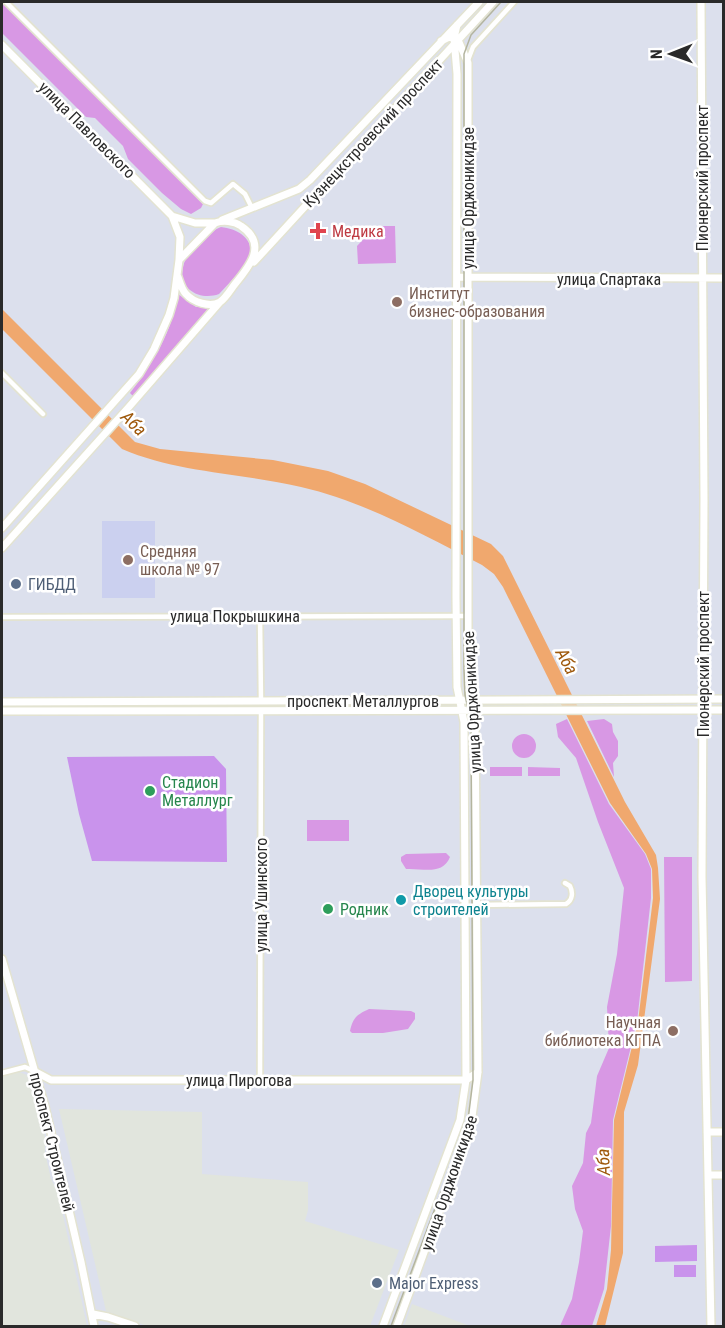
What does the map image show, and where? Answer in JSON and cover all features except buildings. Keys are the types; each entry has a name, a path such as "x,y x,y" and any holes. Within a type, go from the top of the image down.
{"main road":[{"name":"Кузнецкстроевский проспект","path":"218,221 299,189 310,180 478,2"},
{"name":"Кузнецкстроевский проспект","path":"252,264 493,2"},
{"name":"Пионерский проспект","path":"701,2 702,877 711,1326"},
{"path":"456,41 457,25"},
{"path":"463,50 466,31"},
{"path":"441,41 448,37 456,41 463,50 468,63"},
{"name":"улица Орджоникидзе","path":"384,1324 460,1120 466,1080 464,722 459,701 456,565 458,277 456,41"},
{"name":"улица Павловского","path":"2,45 172,216 180,237 179,260"},
{"path":"435,66 447,60 452,62 456,68"},
{"name":"улица Орджоникидзе","path":"397,1326 471,1124 478,1072 475,723 470,700 468,616 468,63"},
{"path":"2,548 128,408 252,264 255,250 251,234 238,223 195,222 172,216"},
{"path":"2,528 139,374 154,349 169,315 178,278 179,260 218,221"},
{"name":"улица Спартака","path":"458,277 723,278"},
{"path":"178,278 186,295 195,301 210,304 220,302"},
{"name":"проспект Металлургов","path":"2,711 588,710 701,704 723,699"},
{"name":"проспект Металлургов","path":"2,702 588,700 701,704 723,710"},
{"name":"проспект Строителей","path":"2,959 45,1107 94,1326"},
{"name":"улица Пирогова","path":"34,1071 51,1080 466,1080"},
{"path":"466,1080 478,1072"},
{"path":"707,1132 723,1132"},
{"path":"709,1175 723,1175"},
{"path":"93,1314 135,1326"}],"street":[{"path":"6,2 205,201 211,203 232,184 245,194 252,208"},
{"path":"468,63 473,47 514,2"},
{"path":"2,373 43,414"},
{"path":"260,616 261,701"},
{"name":"улица Покрышкина","path":"2,617 468,616"},
{"name":"улица Ушинского","path":"260,1080 261,711"},
{"path":"476,905 566,904 572,894 570,886 565,884"},
{"name":"улица Пирогова","path":"2,1073 25,1067 34,1071"},
{"path":"411,1252 424,1257"},
{"path":"395,1295 407,1300"},
{"path":"384,1324 397,1326"}],"shaded area":[{"path":"2,2 203,204 201,208 191,214 181,209 162,193 128,159 123,146 95,118 86,117 2,33"},
{"path":"376,226 395,226 396,263 358,264 357,246"},
{"path":"221,227 235,230 249,242 251,255 249,262 219,294 205,296 198,294 187,287 184,281 182,275 184,263 194,249"},
{"path":"178,294 196,307 210,307 133,396 130,393 154,359 166,334"},
{"name":"Аба","path":"2,309 135,442 160,449 273,460 328,471 365,484 491,544 503,556 625,802 656,855 658,868 660,899 638,1065 624,1112 623,1253 605,1326 596,1326 607,1289 611,1250 614,1120 638,1022 653,898 652,869 646,854 610,803 503,587 494,574 482,565 394,520 348,501 279,482 165,463 122,449 2,329"},
{"name":"Средняя школа № 97","path":"102,521 155,521 155,598 102,598"},
{"path":"567,719 609,804 645,854 651,869 651,898 637,1022 613,1120 611,1226 604,1289 592,1326 560,1326 572,1299 579,1262 583,1231 575,1209 572,1186 583,1163 586,1133 591,1123 597,1076 609,1048 607,1007 617,954 624,888 576,758 558,737 556,724"},
{"path":"604,719 612,724 618,741 618,756 613,763 614,777 587,721"},
{"path":"524,734 529,735 535,741 535,751 529,757 524,758 519,757 513,751 512,746 513,741 519,735"},
{"name":"Стадион Металлург","path":"214,756 226,769 227,862 92,861 67,757"},
{"path":"490,767 522,767 522,776 490,776"},
{"path":"528,767 560,768 560,776 528,776"},
{"path":"307,820 349,820 349,841 307,841"},
{"path":"446,853 450,857 447,863 437,869 406,869 401,861 401,857 406,854"},
{"path":"664,857 692,857 692,981 665,982"},
{"path":"369,1009 411,1011 415,1013 415,1019 408,1029 383,1033 352,1033 350,1031 354,1020"},
{"path":"19,1072 27,1075 40,1113 45,1137 45,1152 51,1179 58,1192 87,1326 2,1326 2,1076"},
{"path":"59,1109 202,1112 202,1174 308,1182 308,1210 305,1221 399,1250 370,1326 147,1326 106,1311"},
{"path":"697,1245 697,1261 655,1262 655,1246"},
{"path":"674,1265 696,1265 696,1277 674,1277"},
{"path":"412,1304 470,1326 404,1326"}],"tram line":[{"path":"391,1326 468,1120 473,1080 471,723 465,695 464,669 464,54 471,35 501,2"}],"place":[{"name":"Медика","path":"318,231"},
{"name":"Институт бизнес-образования","path":"397,302"},
{"name":"Средняя школа № 97","path":"128,560"},
{"name":"ГИБДД","path":"16,584"},
{"name":"Стадион Металлург","path":"150,791"},
{"name":"Дворец культуры строителей","path":"401,900"},
{"name":"Родник","path":"328,909"},
{"name":"Научная библиотека КГПА","path":"673,1031"},
{"name":"Major Express","path":"377,1283"}]}
